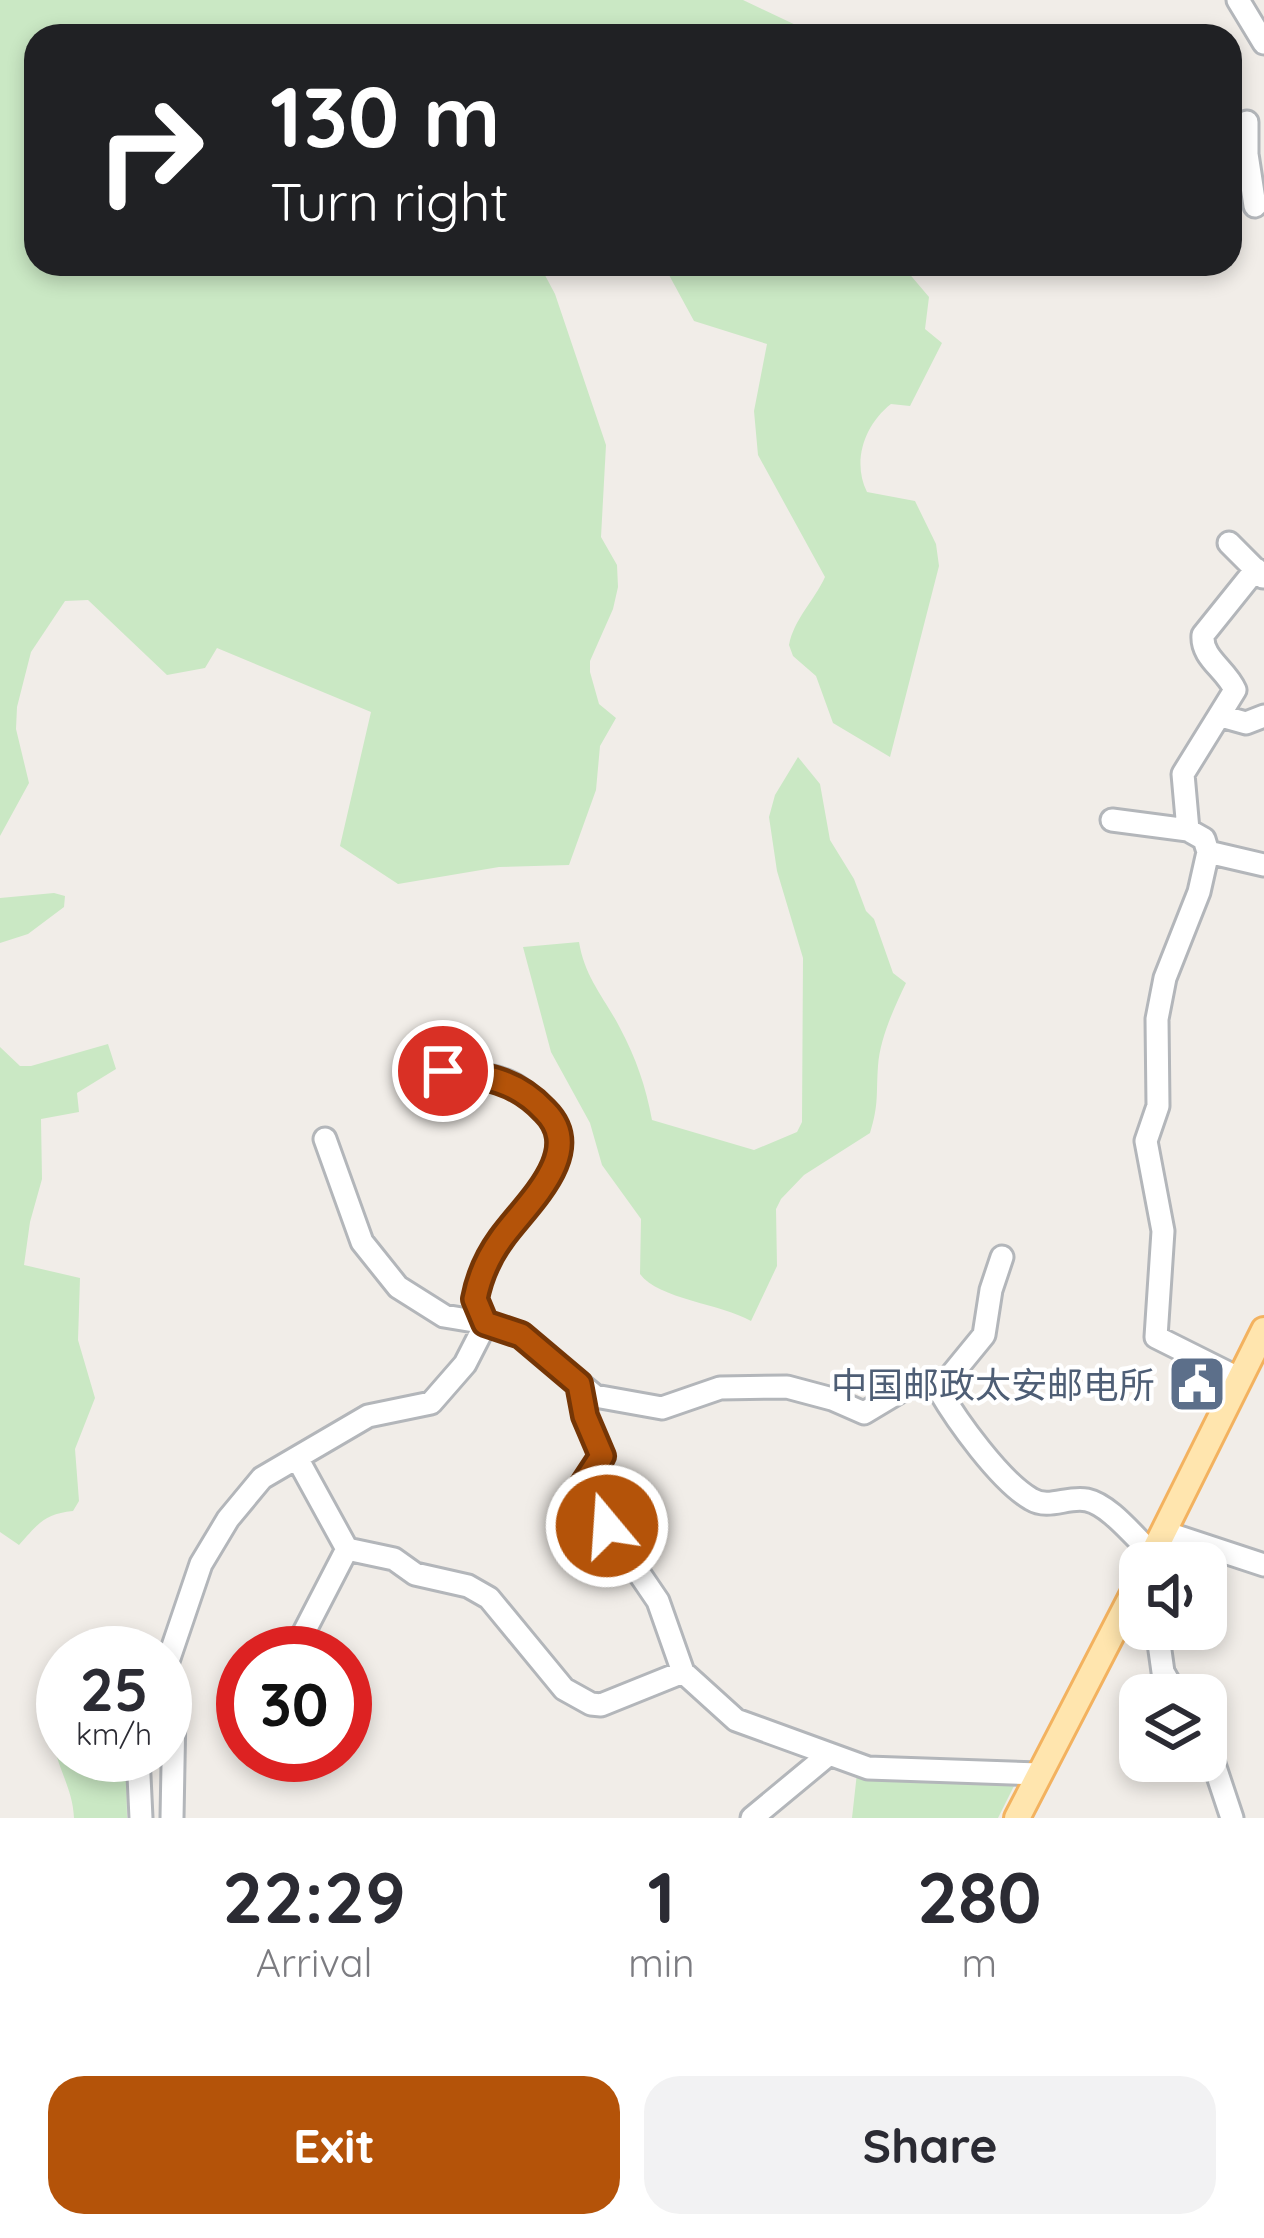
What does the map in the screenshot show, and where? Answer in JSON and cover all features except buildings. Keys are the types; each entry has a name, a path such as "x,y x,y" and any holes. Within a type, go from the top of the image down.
{"main road":[{"path":"1159,1542 1264,1330"},
{"path":"1017,1818 1119,1622"}],"street":[{"path":"1238,0 1264,43"},
{"path":"1247,122 1246,154 1255,206"},
{"path":"1188,830 1183,774 1235,690 1223,669 1205,653 1202,635 1260,573 1229,543"},
{"path":"1221,716 1246,723 1264,716"},
{"path":"1112,820 1188,830 1204,839 1208,852 1199,892 1165,978 1157,1019 1158,1106 1146,1141 1163,1232 1156,1336 1240,1379"},
{"path":"1208,852 1264,865"},
{"path":"179,1626 211,1546 262,1478 368,1416 431,1403 465,1364 485,1323 475,1299 483,1272 500,1240 548,1177 559,1152 558,1130 546,1111 506,1080 417,1064"},
{"path":"325,1139 362,1241 398,1287 444,1316 521,1335 595,1396 662,1408 720,1388 787,1387 864,1413 909,1386 939,1390"},
{"path":"939,1390 984,1335 1002,1257"},
{"path":"579,1384 585,1416 602,1456 581,1488 658,1601 683,1672 736,1720 868,1768 1040,1774"},
{"path":"939,1390 956,1420 1031,1500 1096,1504 1145,1542"},
{"path":"297,1457 347,1550"},
{"path":"347,1550 394,1558 415,1574 462,1585 489,1598 564,1689 591,1704 601,1705 683,1672"},
{"path":"308,1626 347,1550"},
{"path":"1227,1560 1264,1565"},
{"path":"752,1818 828,1755"},
{"path":"139,1782 141,1818"},
{"path":"172,1818 173,1782"},
{"path":"1220,1782 1232,1818"}],"green space":[{"path":"0,0 743,0 794,24 24,24 24,276 545,276 606,445 601,537 617,565 618,587 590,672 599,704 616,718 600,746 596,790 569,865 499,867 398,884 340,846 371,712 217,648 205,668 167,675 88,600 65,601 31,652 16,729 29,783 0,836"},
{"path":"670,276 911,276 929,297 925,329 942,343 910,406 891,404 882,413 868,433 861,457 867,492 915,501 936,544 939,566 890,757 833,723 816,676 793,656 789,645 825,577 758,455 754,411 767,344 694,321"},
{"path":"798,757 820,784 830,840 874,919 893,973 906,983 882,1045 870,1133 804,1175 781,1199 776,1209 777,1266 751,1321 661,1290 640,1274 641,1219 602,1165 590,1123 551,1052 523,947 579,942 590,977 636,1062 652,1120 754,1150 797,1132 802,1122 803,958 777,871 769,817 775,795"},
{"path":"65,896 64,907 28,934 0,943 0,898"},
{"path":"108,1044 116,1069 77,1093 79,1112 41,1119 42,1179 24,1265 80,1278 78,1340 95,1398 75,1449 79,1501 73,1511 42,1521 19,1545 0,1532 0,1047 20,1066 31,1066"},
{"path":"857,1773 1016,1782 998,1818 852,1818"},
{"path":"65,1782 126,1782 127,1818 74,1818"}],"place":[{"name":"中国邮政太安邮电所","path":"1197,1384"}],"route":[{"path":"443,1071 506,1080 546,1111 558,1130 558,1157 535,1197 493,1250 475,1299 485,1323 521,1335 579,1384 585,1416 602,1456 581,1488 607,1526"}]}
